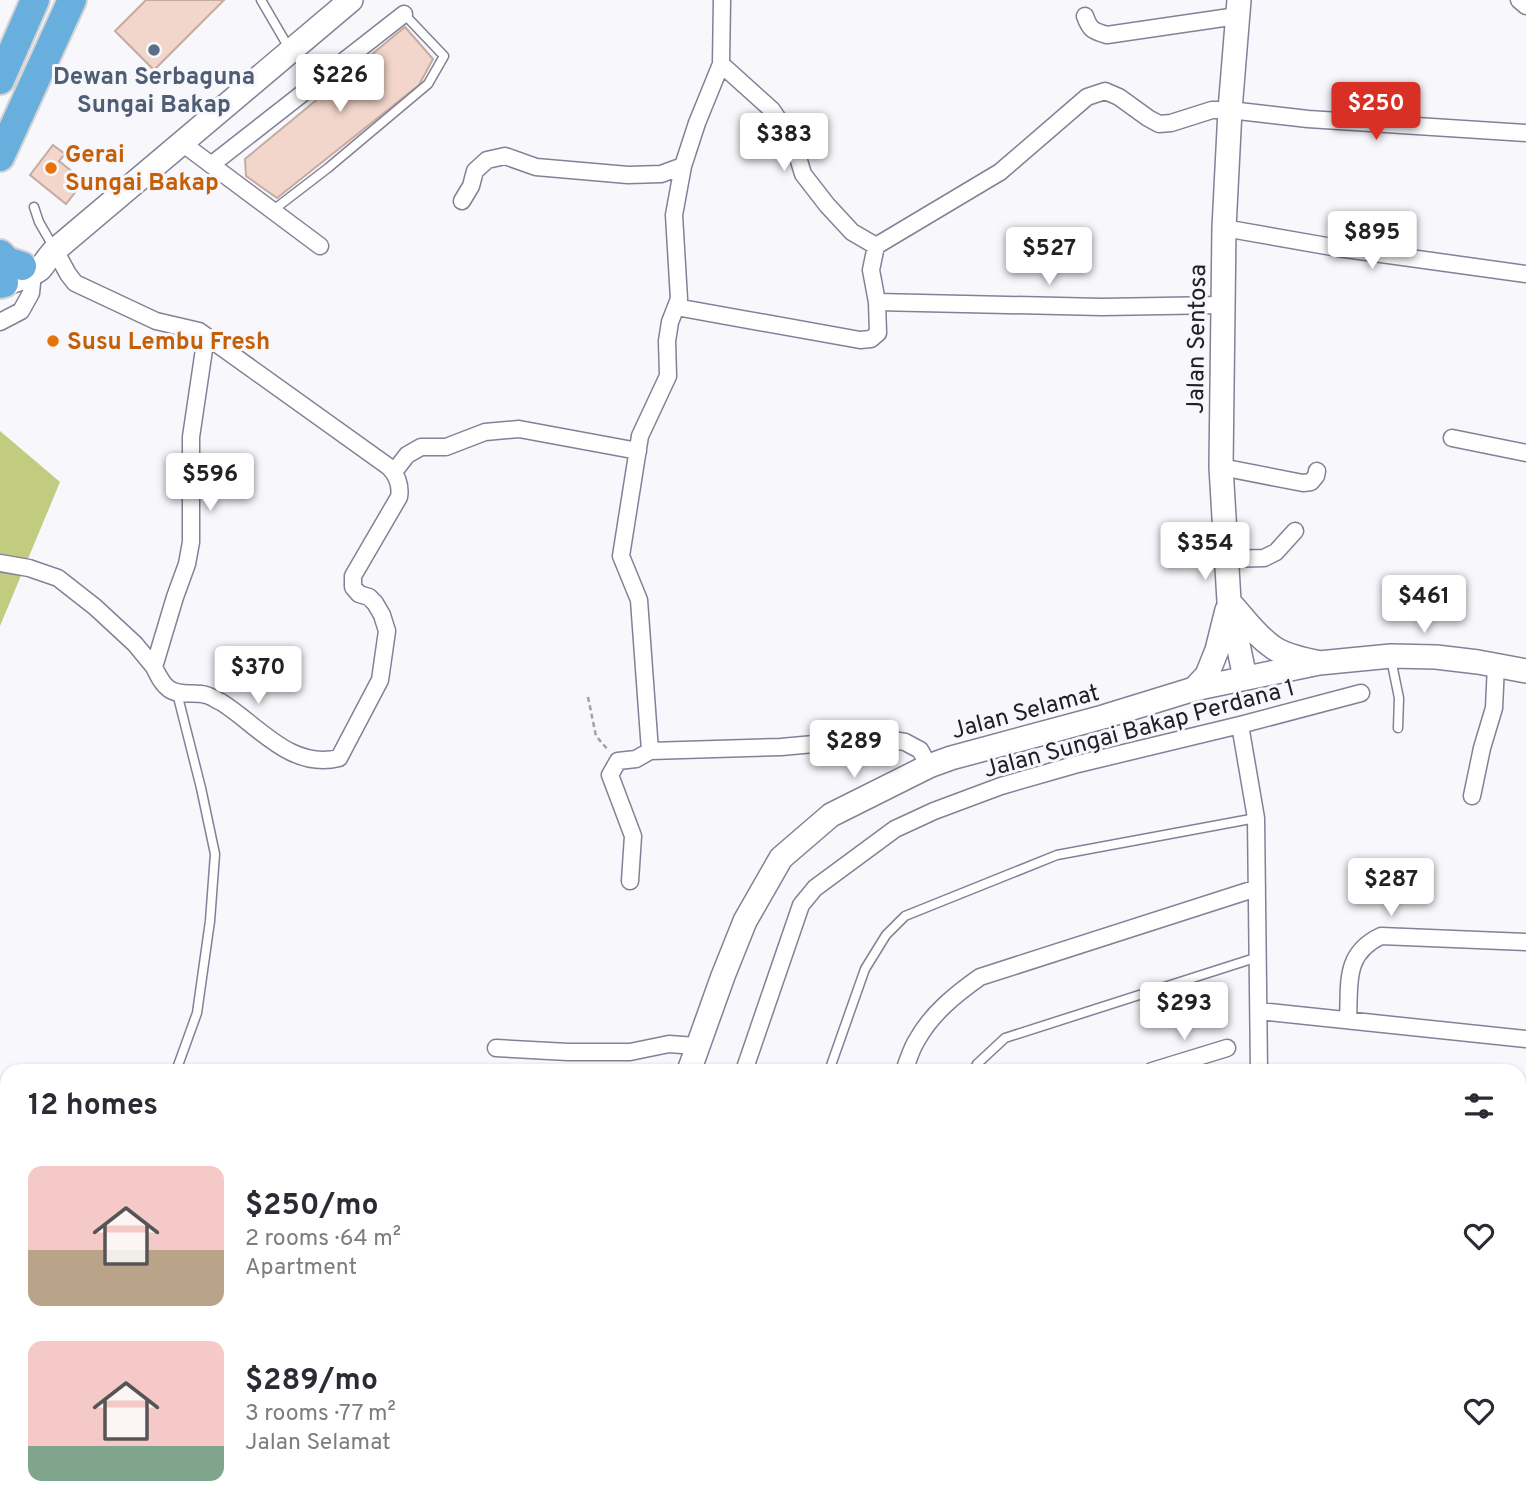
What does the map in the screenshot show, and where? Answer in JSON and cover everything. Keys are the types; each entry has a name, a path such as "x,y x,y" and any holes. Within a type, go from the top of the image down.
{"highway":[{"path":"0,80 35,0"},
{"path":"1,158 72,0"}],"main road":[{"path":"18,269 182,143 343,3"},
{"name":"Jalan Sentosa","path":"1238,8 1224,228 1221,467 1229,601 1245,678"},
{"path":"1229,601 1257,634 1275,649 1319,663"},
{"path":"1194,690 1207,675 1217,650 1229,601"},
{"name":"Jalan Selamat","path":"691,1064 745,921 781,858 831,815 929,766 1194,690 1319,663 1391,656 1436,657 1526,671"}],"street":[{"path":"650,751 639,600 621,556 640,436 668,376 667,341 679,290 674,215 683,166 721,64 722,0"},
{"path":"1518,0 1526,6"},
{"path":"1085,16 1090,28 1107,35 1238,8"},
{"path":"211,165 404,14"},
{"path":"721,64 772,110 793,141 803,174 827,205 852,232 876,246"},
{"path":"676,307 860,340 871,339 878,333 877,302 871,270 876,246 1000,172 1087,97 1105,91 1119,97 1159,124 1212,110 1230,110 1308,119 1526,133"},
{"path":"182,143 320,246"},
{"path":"462,201 475,172 487,160 505,156 536,167 628,175 660,174 683,166"},
{"path":"1224,228 1338,248 1526,274"},
{"path":"0,322 21,311 31,293 18,269"},
{"path":"0,563 29,568 58,578 135,644 167,688 177,693 205,694 222,703 289,752 310,760 327,761 339,758 380,680 387,631 375,603 369,597 359,594 353,587 353,576 399,497 401,490 394,472 199,331 156,321 75,283 68,274 18,269"},
{"path":"877,302 1102,307 1222,305"},
{"path":"153,667 187,564 191,542 191,437 206,336"},
{"path":"394,472 407,455 421,447 446,447 485,432 519,429 638,451"},
{"path":"1452,438 1526,453"},
{"path":"1221,467 1303,483 1311,482 1317,471"},
{"path":"1225,559 1264,558 1276,552 1295,531"},
{"path":"1472,796 1494,708 1496,665"},
{"name":"Jalan Sungai Bakap Perdana 1","path":"746,1064 801,905 815,888 895,829 1001,786 1361,693"},
{"path":"1240,725 1256,818 1259,1064"},
{"path":"631,881 633,836 610,775 618,761 636,759 650,751 781,747 880,738 905,742 920,750 929,766"},
{"path":"907,1064 916,1040 939,1011 957,993 980,977 1257,888"},
{"path":"1348,1020 1352,962 1370,941 1381,936 1526,942"},
{"path":"1259,1011 1526,1039"},
{"path":"496,1048 630,1052 668,1044 696,1046"},
{"path":"1175,1064 1227,1048"}],"lane":[{"path":"261,0 291,51"},
{"path":"272,211 428,84 444,56 404,14"},
{"path":"18,269 39,222 34,207"},
{"path":"1391,656 1399,698 1398,728"},
{"path":"177,693 215,854 210,921 197,1013 179,1064"},
{"path":"831,1064 865,969 886,935 905,916 1057,855 1256,818"},
{"path":"977,1064 1005,1038 1258,957"}],"path":[{"path":"588,697 596,736 618,761"}],"green space":[{"path":"0,431 60,482 0,626"}],"building":[{"name":"Dewan Serbaguna Sungai Bakap","path":"146,0 224,0 154,70 115,31"},
{"path":"405,27 433,59 419,85 277,198 246,176 245,159"},
{"name":"Gerai Sungai Bakap","path":"53,145 65,154 59,161 84,181 66,204 30,175"}],"place":[{"name":"Dewan Serbaguna Sungai Bakap","path":"154,50"},
{"name":"Gerai Sungai Bakap","path":"51,168"},
{"name":"Susu Lembu Fresh","path":"53,341"}]}
